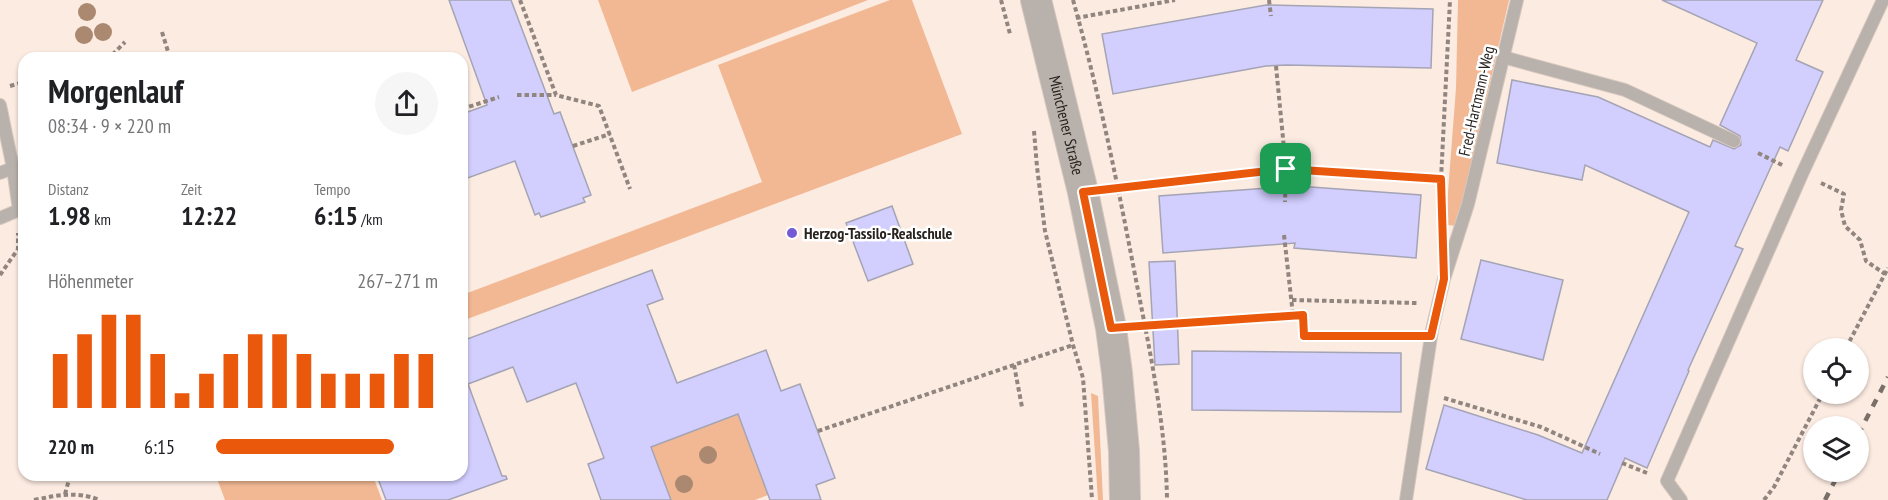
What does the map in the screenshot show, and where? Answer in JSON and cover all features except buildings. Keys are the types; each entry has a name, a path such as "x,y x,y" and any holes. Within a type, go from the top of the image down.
{"street":[{"name":"Münchener Straße","path":"1036,0 1083,192 1111,328 1119,396 1125,500"}],"lane":[{"name":"Fred-Hartmann-Weg","path":"1406,500 1438,303 1468,204 1516,0"},
{"path":"1681,500 1667,481 1802,174 1883,0"},
{"path":"1503,57 1625,90 1734,141"},
{"path":"0,105 18,203"},
{"path":"0,172 13,168"},
{"path":"0,218 18,210"}],"path":[{"path":"520,0 556,95"},
{"path":"1001,0 1013,43"},
{"path":"1044,29 1078,18 1175,0"},
{"path":"1269,0 1271,16"},
{"name":"Fred-Hartmann-Weg","path":"1442,212 1441,179 1450,0"},
{"path":"162,32 168,52"},
{"path":"115,52 125,42"},
{"path":"1276,66 1286,169 1285,202"},
{"path":"517,95 556,95 599,106 630,189"},
{"path":"468,107 499,97"},
{"path":"1034,128 1036,167 1045,231 1083,378 1092,500"},
{"path":"573,146 610,134"},
{"path":"1758,153 1802,174"},
{"path":"1083,192 1286,169 1441,179"},
{"path":"1844,194 1841,210 1845,226 1860,240 1866,261 1885,274"},
{"path":"1284,235 1293,315"},
{"path":"0,274 18,249"},
{"path":"1851,338 1888,268"},
{"path":"1292,300 1438,303"},
{"path":"1111,328 1303,315 1304,336 1431,336"},
{"path":"818,431 1073,345"},
{"path":"1014,365 1022,407"},
{"path":"1423,392 1541,427 1600,454"},
{"path":"1770,500 1817,404"},
{"path":"65,494 69,481"},
{"path":"1764,500 1774,488"},
{"path":"34,500 65,494 86,495 100,500"}],"shaded area":[{"path":"598,0 868,0 632,92"},
{"path":"890,0 912,0 962,134 468,319 468,293 762,182 718,65"},
{"path":"1458,0 1509,0 1457,226 1448,225 1446,218 1456,88"},
{"path":"1091,393 1098,396 1103,500 1098,500"},
{"path":"738,414 768,495 755,500 671,500 651,447"},
{"path":"218,481 375,481 382,500 225,500"}],"railway":[{"path":"1868,416 1888,377"},
{"path":"1825,500 1834,482"}],"place":[{"name":"Herzog-Tassilo-Realschule","path":"792,233"}],"route":[{"path":"1286,169 1441,179 1444,279 1431,336 1304,336 1303,315 1111,328 1083,192 1286,169"}]}
